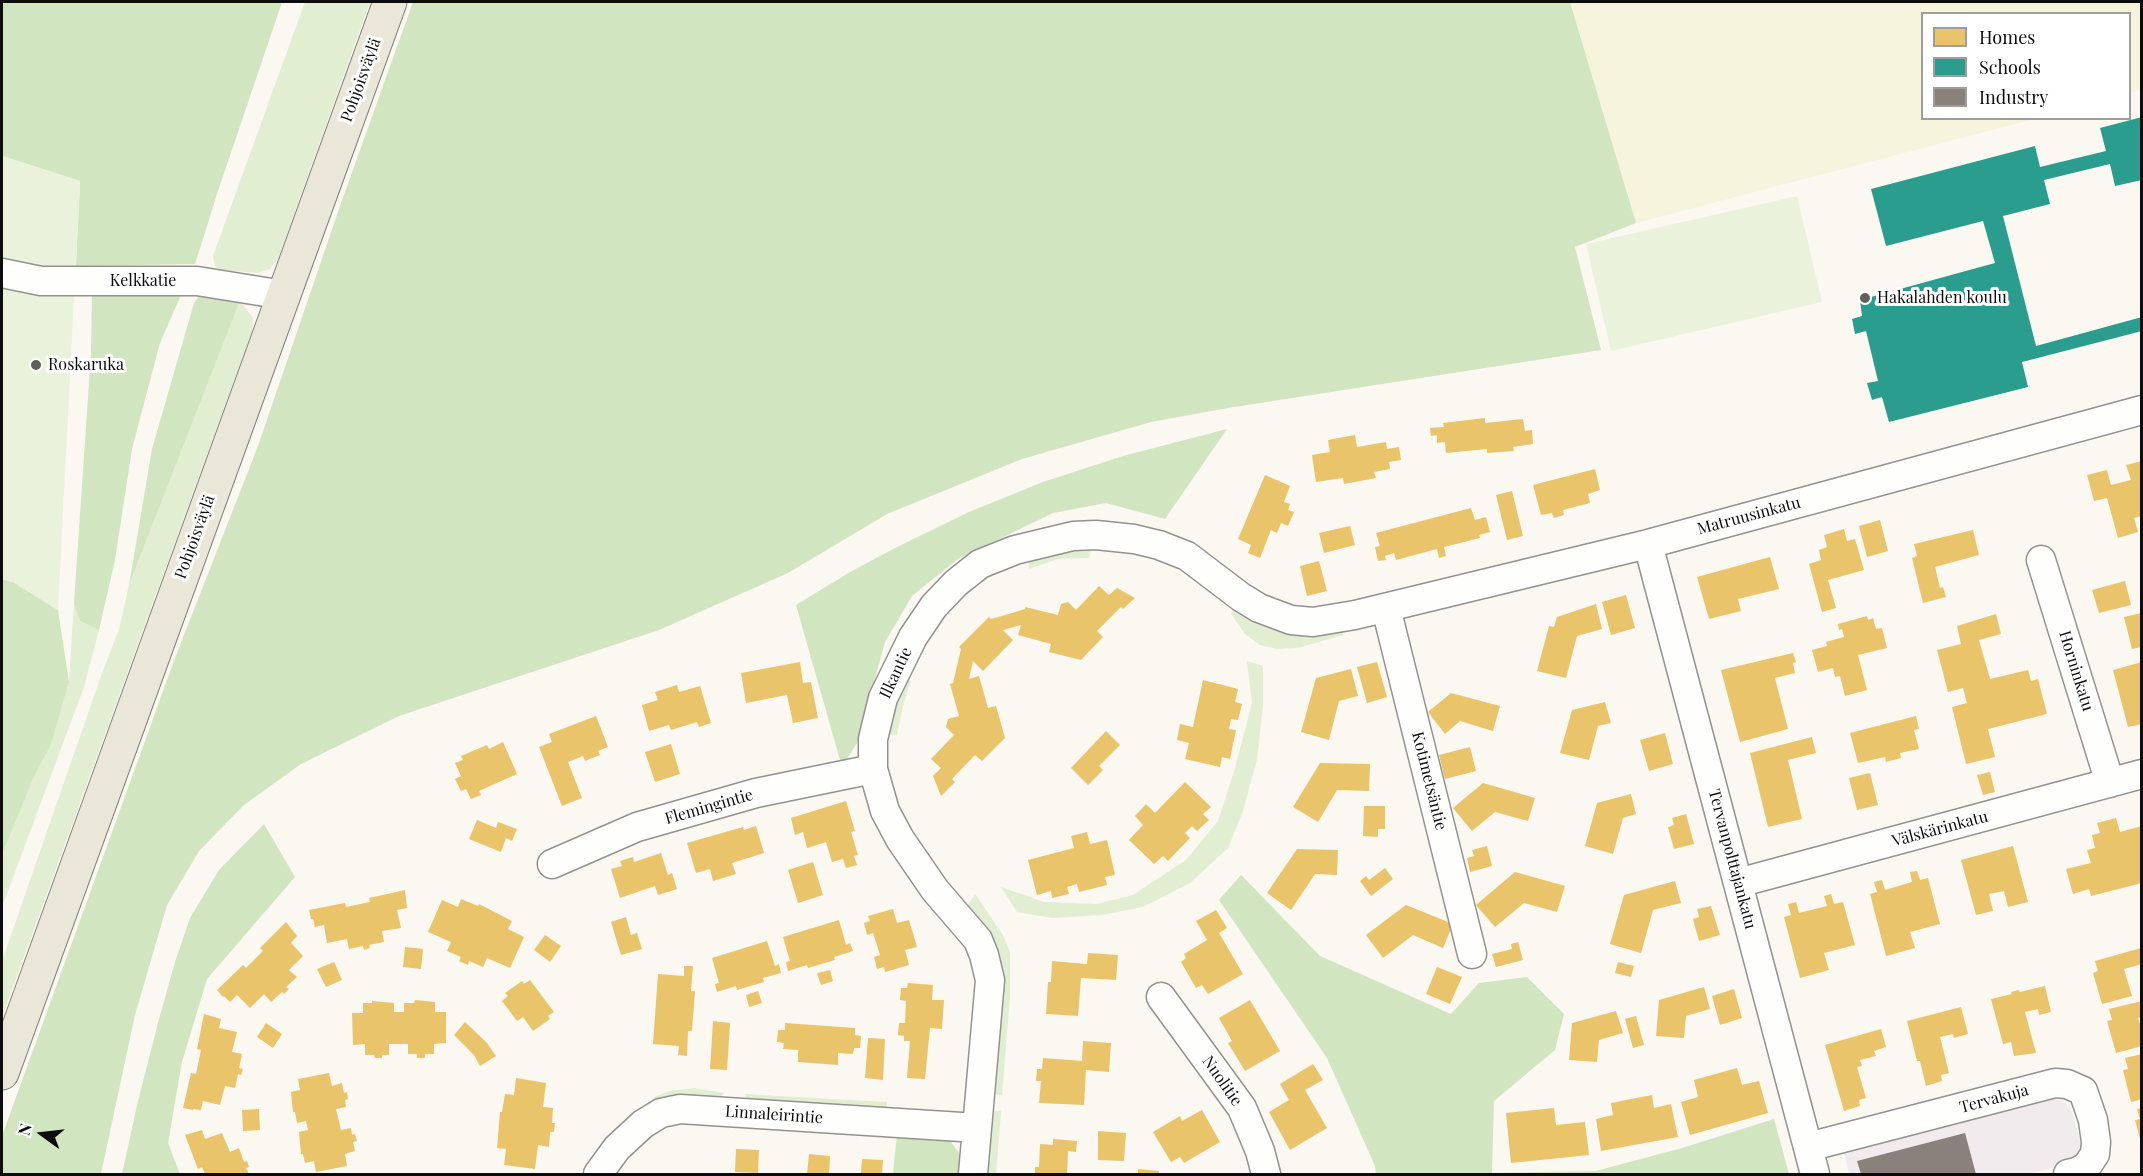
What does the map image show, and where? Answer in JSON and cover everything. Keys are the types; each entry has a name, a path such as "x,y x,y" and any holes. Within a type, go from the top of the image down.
{"main road":[{"name":"Pohjoisväylä","path":"2,1072 390,2"}],"street":[{"name":"Kelkkatie","path":"2,273 41,281 196,282 284,295"},
{"name":"Matruusinkatu","path":"1354,615 1648,544 2142,410"},
{"name":"Ilkantie","path":"974,1174 990,980 984,955 978,940 934,890 900,839 885,811 873,769 873,739 883,698 913,637 934,606 956,583 980,564 1015,550 1073,537 1096,535 1134,539 1159,545 1187,556 1241,597 1259,608 1291,620 1313,621 1354,615"},
{"name":"Tervanpolttajankatu","path":"1648,544 1815,1174"},
{"name":"Horninkatu","path":"2041,560 2110,783"},
{"name":"Kotimetsäntie","path":"1386,608 1472,954"},
{"name":"Flemingintie","path":"552,864 638,827 756,793 873,769"},
{"name":"Välskärinkatu","path":"1738,883 2142,774"},
{"name":"Nuolitie","path":"1161,997 1242,1108 1260,1151 1266,1174"},
{"name":"Tervakuja","path":"1808,1147 2055,1083 2067,1084 2082,1091 2092,1120 2096,1142 2095,1154 2087,1166 2068,1174"},
{"name":"Linnaleirintie","path":"598,1174 617,1148 643,1124 662,1113 680,1109 977,1128"}],"shaded area":[{"path":"1570,2 2141,2 2141,90 2131,93 2131,12 1921,12 1921,120 2030,120 1636,223"},
{"path":"2049,1097 2065,1102 2072,1112 2082,1147 2079,1157 2072,1163 2028,1174 1849,1174 1843,1148"}],"green space":[{"path":"2,2 282,2 195,264 76,266 80,181 2,156"},
{"path":"305,2 370,2 279,256 270,269 258,273 220,270 215,266 213,256"},
{"path":"413,2 1570,2 1636,223 1575,247 1601,350 1151,422 1022,459 887,514 788,573 659,630 399,716 301,764 244,805 199,851 167,905 135,1015 101,1174 2,1174 2,1136 175,658 258,446"},
{"name":"Roskaruka","path":"2,156 80,181 58,610 13,582 2,579"},
{"path":"1797,196 1822,302 1611,351 1586,244"},
{"path":"202,292 240,301 129,585 152,449 194,303"},
{"path":"92,293 181,295 160,343 132,449 115,560 99,630 80,621 74,603 91,353"},
{"path":"240,301 253,318 252,331 2,1017 2,961 119,629 129,585"},
{"path":"1227,429 1165,519 1106,503 1053,513 958,559 912,596 885,642 857,743 842,767 796,605 850,572 969,512 1043,482 1123,456"},
{"path":"1092,546 1089,558 1058,559 1029,569 1029,557"},
{"path":"2,579 13,582 58,610 69,682 51,745 32,781 2,854"},
{"path":"74,603 80,621 99,630 84,687 2,907 3,847 32,781 51,745 69,682"},
{"path":"1235,605 1264,626 1281,631 1342,628 1343,635 1298,648 1277,649 1260,645 1245,634 1231,614"},
{"path":"1247,661 1263,666 1263,705 1257,759 1243,811 1228,848 1190,883 1143,907 1102,915 1052,918 1017,912 1001,887 1044,902 1096,904 1133,895 1186,860 1218,821 1235,768 1252,703"},
{"path":"905,678 911,681 897,735 889,735 894,702"},
{"path":"264,824 295,877 207,979 182,1062 168,1143 180,1174 122,1174 158,1023 190,918 219,870"},
{"path":"1241,875 1320,956 1451,1014 1479,983 1527,977 1564,1014 1555,1050 1494,1101 1492,1173 1596,1171 1682,1148 1774,1119 1789,1174 1376,1174 1375,1166 1327,1058 1219,900"},
{"path":"975,894 1003,935 1010,952 1010,997 1002,1095 993,1094 967,906"},
{"path":"695,1088 724,1093 719,1099 655,1110 646,1104 656,1096 670,1091"},
{"path":"744,1094 887,1102 886,1112 750,1102"},
{"path":"991,1111 1001,1111 996,1174 986,1174"},
{"path":"897,1134 938,1136 951,1142 959,1153 962,1174 893,1174"}],"building: Homes":[{"path":"1485,418 1485,423 1523,419 1525,431 1532,430 1533,444 1513,447 1514,451 1487,453 1487,449 1446,453 1445,442 1437,443 1437,435 1431,436 1430,428 1444,427 1443,423"},
{"path":"1355,435 1357,447 1386,442 1387,449 1399,447 1401,460 1389,462 1390,469 1374,472 1376,478 1344,484 1343,478 1316,482 1312,455 1330,452 1328,440"},
{"path":"2142,461 2142,516 2134,518 2138,532 2118,538 2107,498 2094,501 2087,475 2107,470 2111,485 2131,480 2126,465"},
{"path":"1595,469 1600,490 1588,494 1590,503 1563,510 1564,515 1554,518 1552,513 1541,515 1533,485"},
{"path":"1265,475 1290,486 1284,502 1290,504 1288,510 1294,512 1288,526 1281,523 1277,533 1271,530 1260,558 1248,553 1251,545 1238,539"},
{"path":"1512,491 1523,536 1507,540 1496,495"},
{"path":"1471,508 1475,520 1486,517 1490,532 1479,535 1480,538 1444,547 1446,556 1439,558 1437,549 1396,560 1394,553 1385,556 1386,560 1378,561 1375,547 1380,546 1376,533"},
{"path":"1880,520 1888,551 1867,557 1859,526"},
{"path":"1350,526 1355,545 1324,553 1319,533"},
{"path":"1844,529 1847,541 1855,539 1864,570 1828,580 1836,608 1822,612 1809,564 1821,560 1819,550 1827,547 1824,535"},
{"path":"1973,530 1979,555 1935,567 1940,588 1943,587 1946,597 1923,603 1912,558 1917,556 1914,544"},
{"path":"1770,557 1779,589 1738,599 1741,611 1709,619 1697,577"},
{"path":"1319,561 1327,591 1307,596 1300,566"},
{"path":"2125,581 2131,605 2099,613 2092,590"},
{"path":"1099,586 1109,595 1117,588 1135,598 1123,609 1121,607 1097,631 1103,637 1081,660 1049,652 1051,644 1018,635 1021,625 1003,630 1013,640 983,671 973,661 969,679 979,676 988,708 996,706 1005,738 982,761 975,755 952,779 955,782 941,796 933,776 941,768 931,759 954,735 946,727 948,719 959,716 950,684 953,683 961,649 959,647 989,617 991,619 1025,609 1025,607 1058,615 1061,604 1068,602 1076,610"},
{"path":"1626,595 1635,628 1611,635 1602,602"},
{"path":"1596,604 1602,629 1577,636 1566,678 1537,671 1549,626 1554,627 1557,617"},
{"path":"2142,613 2142,647 2132,649 2124,617"},
{"path":"1996,614 2001,634 1979,640 1990,679 2028,670 2031,681 2038,679 2047,714 1988,729 1995,757 1966,764 1952,707 1967,703 1963,688 1948,692 1937,650 1961,644 1957,626"},
{"path":"1867,616 1868,620 1873,618 1876,629 1882,628 1887,648 1858,655 1867,690 1845,696 1840,676 1835,677 1833,668 1818,672 1812,650 1827,646 1826,642 1844,637 1838,624"},
{"path":"1793,653 1796,662 1793,663 1795,673 1775,678 1788,729 1740,742 1721,670"},
{"path":"800,662 803,683 811,682 818,718 793,723 787,695 746,703 741,673"},
{"path":"1377,662 1387,697 1367,703 1357,667"},
{"path":"2142,662 2142,724 2128,727 2113,670"},
{"path":"1351,669 1358,696 1339,701 1329,740 1301,732 1316,678"},
{"path":"1203,680 1238,689 1235,702 1242,704 1238,720 1231,719 1229,729 1236,730 1230,759 1222,757 1220,767 1185,759 1189,743 1177,740 1180,724 1193,727"},
{"path":"677,685 679,692 700,686 711,723 699,727 697,722 671,730 669,725 649,731 642,705 658,700 655,692"},
{"path":"1451,693 1500,706 1493,731 1460,721 1445,734 1428,712"},
{"path":"1605,702 1611,723 1598,726 1589,760 1560,753 1572,710"},
{"path":"596,716 608,747 598,751 600,755 585,761 583,756 568,762 582,798 562,806 539,747 552,742 549,734"},
{"path":"1916,716 1919,729 1914,730 1919,749 1900,753 1901,758 1886,762 1885,757 1858,763 1850,733"},
{"path":"1106,731 1120,745 1099,766 1103,770 1088,785 1071,768"},
{"path":"1665,733 1673,764 1649,771 1640,740"},
{"path":"1812,737 1816,753 1788,760 1802,819 1768,827 1750,753"},
{"path":"503,742 517,774 479,791 481,795 471,799 466,789 461,791 455,779 461,776 455,763 463,760 461,756 487,745 489,749"},
{"path":"671,744 680,774 655,782 645,752"},
{"path":"1470,747 1476,771 1445,779 1439,755"},
{"path":"1320,763 1370,764 1369,791 1337,790 1318,822 1293,807"},
{"path":"1990,772 1995,792 1983,795 1977,775"},
{"path":"1870,773 1878,805 1857,810 1849,778"},
{"path":"1185,782 1211,807 1203,814 1209,820 1197,831 1192,826 1185,833 1190,838 1168,861 1163,856 1154,864 1129,840 1143,825 1135,816 1146,804 1155,813"},
{"path":"1483,783 1535,798 1528,821 1495,812 1472,831 1453,808"},
{"path":"1631,794 1636,814 1623,818 1613,854 1585,846 1597,803"},
{"path":"846,801 855,831 851,832 858,855 854,856 857,865 846,868 843,859 832,862 826,842 807,848 803,832 795,835 791,818"},
{"path":"1364,806 1385,806 1385,829 1378,829 1378,837 1363,836"},
{"path":"1686,814 1694,844 1674,849 1668,827 1674,825 1672,818"},
{"path":"2116,818 2120,832 2142,826 2142,883 2091,896 2089,889 2073,894 2066,869 2091,863 2087,850 2095,848 2092,835 2100,833 2097,823"},
{"path":"477,820 496,828 498,822 517,829 512,841 506,838 501,852 469,839"},
{"path":"756,826 764,853 732,863 736,874 713,881 710,869 696,873 687,843 743,827 744,830"},
{"path":"1087,832 1090,844 1107,840 1115,875 1105,877 1107,885 1079,892 1077,884 1067,887 1069,894 1052,898 1051,891 1037,895 1028,860 1074,848 1071,836"},
{"path":"1487,846 1492,866 1470,872 1467,858 1474,856 1472,850"},
{"path":"2013,846 2028,902 2008,907 2004,891 1989,894 1993,911 1976,915 1961,860"},
{"path":"1297,849 1338,850 1337,875 1315,874 1291,910 1267,893"},
{"path":"661,853 668,875 672,873 677,889 658,895 655,886 620,898 611,869 622,866 620,861 633,857 634,862"},
{"path":"813,862 823,895 798,903 788,870"},
{"path":"1385,868 1393,879 1371,896 1360,881 1366,876 1369,880"},
{"path":"1917,871 1920,880 1928,878 1940,924 1910,932 1915,948 1886,956 1870,894 1877,892 1874,882 1882,880 1885,890 1912,882 1910,872"},
{"path":"1515,872 1565,886 1557,912 1524,903 1495,927 1476,905"},
{"path":"1675,881 1681,903 1653,910 1641,953 1610,944 1624,895"},
{"path":"405,890 407,908 397,910 401,928 382,931 384,942 369,945 370,948 364,950 363,946 349,949 347,939 327,943 324,925 315,927 311,919 309,910 345,903 346,907 370,902 369,898"},
{"path":"1831,894 1834,904 1843,902 1855,945 1824,953 1829,970 1800,978 1784,917 1791,915 1788,904 1796,902 1799,913 1827,906 1824,896"},
{"path":"461,899 478,906 479,904 512,921 508,929 524,937 510,968 487,958 483,967 469,961 468,965 459,961 461,957 447,951 451,942 428,932 442,900 458,907"},
{"path":"1406,905 1453,924 1443,948 1413,935 1383,958 1366,935"},
{"path":"1711,906 1720,935 1699,941 1693,919 1699,917 1697,909"},
{"path":"893,909 897,923 909,920 917,947 905,950 909,965 885,972 884,967 877,969 874,957 880,955 873,933 867,935 864,923 870,921 868,916"},
{"path":"1216,910 1227,928 1219,933 1243,974 1208,994 1202,985 1196,988 1181,962 1186,958 1184,954 1207,940 1196,921"},
{"path":"626,917 631,935 637,933 642,949 621,955 611,922"},
{"path":"839,920 846,945 850,943 853,951 834,957 835,960 788,971 786,962 790,961 783,937"},
{"path":"286,922 297,936 291,943 303,956 289,970 297,977 286,987 289,989 271,1002 264,994 250,1008 237,995 230,1002 223,997 217,990 243,965 246,968 263,951 260,948"},
{"path":"545,935 561,946 550,962 534,950"},
{"path":"767,941 775,966 779,964 781,973 763,978 764,982 737,990 736,986 717,992 715,984 719,983 712,958"},
{"path":"1518,942 1523,960 1496,967 1492,954 1512,949 1511,944"},
{"path":"405,947 423,949 421,969 403,967"},
{"path":"2141,948 2142,964 2124,969 2132,996 2102,1004 2093,973 2098,971 2095,961"},
{"path":"1088,953 1118,955 1116,980 1081,978 1078,1016 1046,1014 1052,961 1087,964"},
{"path":"334,962 342,980 326,987 317,969"},
{"path":"1618,962 1634,966 1631,977 1615,973"},
{"path":"684,966 693,966 691,991 695,991 692,1031 688,1031 687,1056 678,1055 679,1046 653,1044 658,974 684,976"},
{"path":"1437,967 1462,977 1450,1004 1426,994"},
{"path":"830,970 833,981 821,985 817,973"},
{"path":"530,980 554,1012 548,1016 550,1019 533,1031 523,1017 517,1021 502,1001 508,996 505,993 522,981 524,984"},
{"path":"908,983 933,985 932,1000 944,1000 942,1029 930,1028 925,1079 907,1078 910,1041 904,1041 904,1036 898,1035 899,1023 905,1023 906,1001 900,1000 901,988 907,988"},
{"path":"2045,986 2051,1012 2039,1015 2038,1009 2025,1012 2036,1053 2014,1056 2011,1042 2003,1044 1991,999 2019,990 2020,992"},
{"path":"1704,987 1710,1009 1686,1016 1684,1038 1656,1036 1659,1000"},
{"path":"1734,989 1742,1018 1720,1025 1712,996"},
{"path":"758,991 762,1003 749,1007 746,995"},
{"path":"415,1000 435,1002 435,1012 446,1012 446,1043 434,1044 434,1054 425,1054 425,1058 417,1058 417,1054 408,1054 408,1044 389,1044 389,1055 375,1058 374,1055 365,1055 365,1044 353,1045 352,1013 363,1013 363,1003 372,1003 372,1001 394,1003 394,1012 404,1012 404,1003 414,1003"},
{"path":"1250,1000 1280,1051 1245,1071 1228,1043 1232,1041 1219,1018"},
{"path":"2142,1001 2142,1017 2138,1018 2142,1030 2142,1046 2116,1053 2107,1021 2112,1020 2109,1009"},
{"path":"1961,1007 1968,1034 1954,1038 1953,1034 1940,1037 1949,1073 1941,1075 1942,1081 1926,1086 1907,1021"},
{"path":"1616,1011 1623,1033 1599,1040 1597,1062 1569,1060 1572,1023"},
{"path":"204,1014 221,1019 219,1028 237,1032 232,1052 242,1054 239,1068 243,1069 241,1075 238,1074 235,1088 225,1086 220,1105 203,1101 201,1110 193,1110 183,1108 191,1073 196,1074 201,1050 197,1049"},
{"path":"1636,1016 1644,1045 1633,1048 1625,1019"},
{"path":"713,1021 730,1023 727,1070 710,1069"},
{"path":"465,1022 487,1043 496,1056 480,1066 474,1055 454,1035"},
{"path":"266,1023 282,1034 273,1048 257,1037"},
{"path":"785,1023 855,1028 855,1035 861,1036 860,1048 854,1048 853,1054 838,1053 838,1065 798,1062 798,1050 783,1049 784,1043 777,1042 778,1030 785,1030"},
{"path":"1881,1029 1886,1047 1874,1051 1876,1056 1860,1060 1862,1066 1857,1067 1866,1098 1859,1100 1860,1106 1844,1111 1825,1045"},
{"path":"868,1038 885,1039 883,1080 865,1078"},
{"path":"1083,1041 1111,1043 1109,1072 1086,1070 1084,1105 1039,1103 1041,1081 1036,1081 1037,1069 1042,1069 1043,1058 1082,1061"},
{"path":"2142,1054 2142,1099 2131,1102 2123,1070 2128,1069 2125,1058"},
{"path":"1313,1064 1323,1080 1305,1090 1327,1128 1290,1150 1269,1112 1289,1100 1280,1084"},
{"path":"1737,1068 1742,1085 1759,1081 1768,1113 1690,1135 1681,1102 1698,1097 1694,1080"},
{"path":"329,1073 332,1086 342,1083 344,1093 347,1092 346,1107 336,1109 341,1130 351,1128 352,1135 355,1134 357,1141 353,1142 355,1151 345,1154 347,1166 316,1172 314,1161 305,1163 303,1154 301,1154 299,1132 308,1130 306,1121 297,1123 295,1112 293,1112 291,1092 300,1090 298,1079"},
{"path":"516,1078 546,1083 543,1107 553,1108 554,1132 550,1132 549,1147 538,1145 535,1169 504,1165 506,1149 497,1148 500,1112 502,1112 505,1094 514,1095"},
{"path":"1652,1095 1654,1108 1671,1104 1678,1137 1601,1151 1596,1119 1613,1115 1611,1103"},
{"path":"1554,1108 1556,1125 1585,1122 1589,1155 1511,1163 1506,1113"},
{"path":"2142,1108 2141,1142 2135,1120 2140,1119 2137,1109"},
{"path":"259,1109 260,1130 243,1131 242,1110"},
{"path":"1202,1110 1220,1142 1184,1163 1180,1157 1171,1162 1153,1132 1180,1116 1182,1121"},
{"path":"202,1130 205,1139 222,1133 230,1152 239,1148 244,1162 247,1161 249,1167 246,1168 249,1174 205,1174 202,1167 198,1169 185,1135"},
{"path":"1098,1131 1126,1133 1124,1161 1098,1160"},
{"path":"1053,1139 1077,1141 1076,1152 1068,1151 1067,1174 1035,1174 1035,1167 1039,1167 1040,1144 1053,1145"},
{"path":"736,1149 759,1150 758,1173 735,1172"},
{"path":"809,1154 830,1156 829,1174 807,1174"},
{"path":"862,1159 883,1160 882,1174 861,1174"},
{"path":"1138,1169 1159,1171 1159,1174 1138,1174"}],"building: Schools":[{"path":"2142,117 2142,180 2115,186 2110,164 2044,180 2050,204 2003,216 2036,346 2142,317 2142,331 2022,362 2028,387 1889,422 1882,397 1872,400 1867,383 1878,381 1866,331 1855,334 1852,319 1862,316 1860,300 1995,263 1983,221 1886,246 1871,189 2035,146 2040,167 2106,151 2100,128"}],"building: Industry":[{"path":"1965,1133 1976,1174 1861,1174 1857,1161"}],"place":[{"name":"Hakalahden koulu","path":"1865,298"},
{"name":"Roskaruka","path":"36,365"}]}
